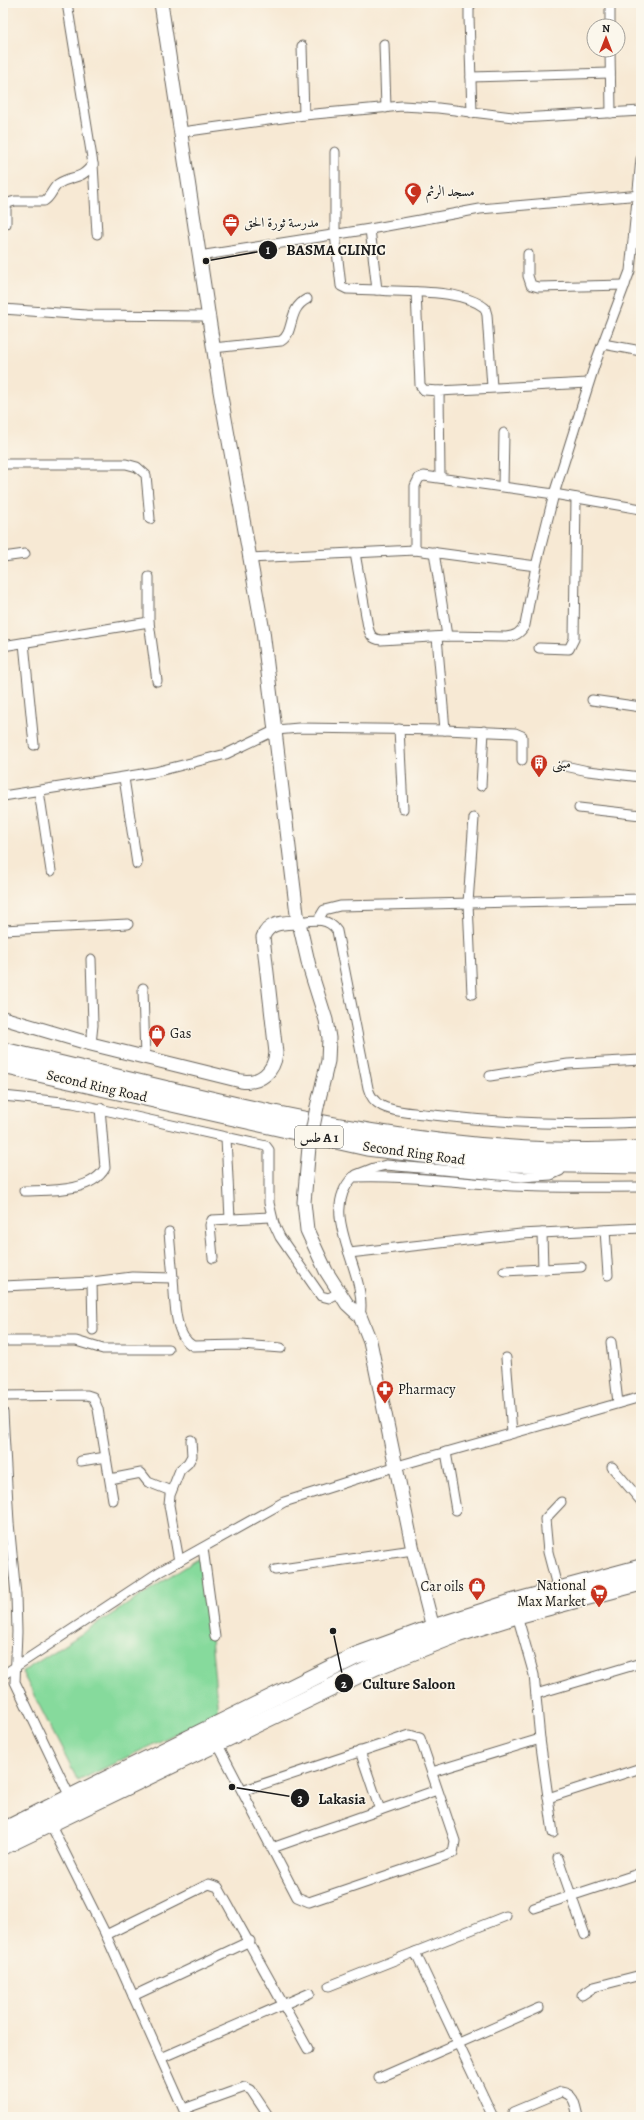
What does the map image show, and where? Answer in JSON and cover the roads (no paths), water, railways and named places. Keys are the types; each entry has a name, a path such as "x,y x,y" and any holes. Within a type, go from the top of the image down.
{"highway":[{"name":"Second Ring Road","path":"3,1051 300,1119 380,1135 503,1149 567,1151 641,1150"},
{"name":"Second Ring Road","path":"3,1065 367,1147 496,1163 641,1165"},
{"path":"75,1805 289,1689 356,1656 433,1628 511,1603 641,1568"},
{"path":"3,1831 48,1817 217,1743 374,1667 457,1634 517,1615 641,1582"},
{"path":"289,1689 296,1704"},
{"path":"3,1846 48,1817"}],"street":[{"path":"67,3 93,164 96,234"},
{"path":"161,3 182,132 213,348 263,631 299,922 309,966 326,1020 329,1038 328,1061 309,1147 304,1202 307,1230 318,1256 347,1304 360,1316"},
{"path":"472,3 469,8 472,113"},
{"path":"610,3 610,18"},
{"path":"384,44 386,108"},
{"path":"302,46 304,114"},
{"path":"610,58 611,113"},
{"path":"471,77 610,72"},
{"path":"182,132 304,114 416,106 521,118 641,112"},
{"path":"335,152 335,234 341,286 347,289 416,292 469,300 485,308 487,315 492,387"},
{"path":"355,553 371,637 381,640 437,638 447,636 506,637 514,636 521,632 525,625 536,566 554,494 588,383 625,286 633,256 641,159"},
{"path":"6,224 6,207 8,203 15,201 44,201 58,184 82,176 93,164"},
{"path":"199,256 370,229 494,207 639,195"},
{"path":"370,229 377,290"},
{"path":"528,254 528,276 531,285 538,287 625,286"},
{"path":"416,292 420,385 424,390 588,383"},
{"path":"213,348 281,342 285,338 297,306 307,299"},
{"path":"3,309 86,315 208,316"},
{"path":"603,344 641,351"},
{"path":"439,390 440,477"},
{"path":"503,486 504,433"},
{"path":"3,464 90,463 126,464 137,467 146,474 150,520"},
{"path":"415,550 416,482 419,478 424,476 503,486 641,509"},
{"path":"539,648 565,650 570,649 572,644 576,498"},
{"path":"249,558 415,550 536,566"},
{"path":"434,552 447,636"},
{"path":"3,556 25,554"},
{"path":"149,577 149,622 157,681"},
{"path":"3,646 149,622"},
{"path":"437,638 445,730"},
{"path":"24,643 34,745"},
{"path":"592,700 641,707"},
{"path":"3,796 124,778 218,757 276,730 299,728 484,731 519,734 522,740 522,760"},
{"path":"399,729 403,809"},
{"path":"481,786 484,731"},
{"path":"565,766 588,771 641,777"},
{"path":"124,778 137,864"},
{"path":"39,791 51,871"},
{"path":"579,808 641,815"},
{"path":"472,994 468,903 474,818"},
{"path":"318,920 324,910 335,906 641,899"},
{"path":"3,1018 145,1058 246,1082 256,1080 265,1076 272,1068 276,1053 263,937 267,929 273,925 318,920 331,924 339,936 368,1088 371,1096 378,1104 391,1109 493,1121 562,1124 641,1122"},
{"path":"3,930 128,924"},
{"path":"91,959 93,1025 91,1044"},
{"path":"143,988 145,1058"},
{"path":"490,1076 568,1064 641,1060"},
{"path":"3,1096 74,1103 100,1108 267,1147 271,1217 280,1237 321,1296 329,1298 340,1292"},
{"path":"24,1191 72,1189 91,1180 103,1171 105,1168 100,1108"},
{"path":"226,1138 230,1219"},
{"path":"433,1628 413,1550 370,1341 360,1316 361,1291 342,1232 340,1204 343,1190 353,1177 362,1172 386,1165 522,1177 551,1175 560,1171 563,1165"},
{"path":"353,1177 408,1176 512,1186 577,1188 641,1187"},
{"path":"212,1258 211,1222 214,1220 271,1217"},
{"path":"349,1253 542,1233 641,1228"},
{"path":"605,1230 608,1275"},
{"path":"169,1232 178,1324 181,1334 187,1342 193,1346 241,1344 281,1348"},
{"path":"542,1233 543,1269"},
{"path":"504,1271 581,1267"},
{"path":"3,1286 92,1282 132,1277 173,1278"},
{"path":"92,1282 93,1330"},
{"path":"3,1341 76,1341 103,1349 168,1349"},
{"path":"611,1342 618,1403"},
{"path":"506,1358 512,1433"},
{"path":"3,1396 87,1395 93,1397 96,1401 98,1409 113,1500"},
{"path":"3,1675 179,1561 284,1502 396,1466 641,1397"},
{"path":"3,1412 6,1524 16,1595 16,1686 75,1805"},
{"path":"179,1561 169,1505 172,1491 180,1470 188,1463 192,1456 192,1440"},
{"path":"446,1452 456,1510"},
{"path":"81,1461 106,1457"},
{"path":"612,1467 641,1501"},
{"path":"110,1479 141,1473 151,1484 172,1491"},
{"path":"558,1590 548,1552 545,1519 561,1502"},
{"path":"203,1548 215,1637"},
{"path":"275,1570 413,1550"},
{"path":"517,1615 534,1675 540,1739 553,1833"},
{"path":"536,1694 641,1663"},
{"path":"217,1743 297,1897 309,1902 453,1853 455,1848 455,1840 432,1772 420,1738 416,1735 410,1735 360,1751 242,1791"},
{"path":"432,1772 540,1739"},
{"path":"360,1751 380,1810"},
{"path":"548,1798 641,1768"},
{"path":"272,1848 437,1790"},
{"path":"48,1817 106,1935 185,2113 245,2087 251,2090 269,2117"},
{"path":"558,1858 585,1935"},
{"path":"534,1908 570,1894 641,1873"},
{"path":"106,1935 209,1884 218,1887 285,2004 308,2049"},
{"path":"329,1986 506,1916"},
{"path":"133,1996 250,1942"},
{"path":"416,1952 492,2117"},
{"path":"582,1995 594,1987 641,1975"},
{"path":"161,2058 310,1993"},
{"path":"379,2078 457,2042 539,2008"},
{"path":"513,2112 561,2092 567,2093 573,2097 578,2117"}],"place":[{"name":"مسجد الرثم","path":"413,206"},
{"name":"مدرسة ثورة الحق","path":"231,237"},
{"name":"BASMA CLINIC","path":"206,261"},
{"name":"مبنى","path":"539,778"},
{"name":"Gas","path":"157,1048"},
{"name":"Pharmacy","path":"385,1404"},
{"name":"Car oils","path":"477,1601"},
{"name":"National Max Market","path":"599,1608"},
{"name":"Culture Saloon","path":"333,1631"},
{"name":"Lakasia","path":"232,1787"}]}
